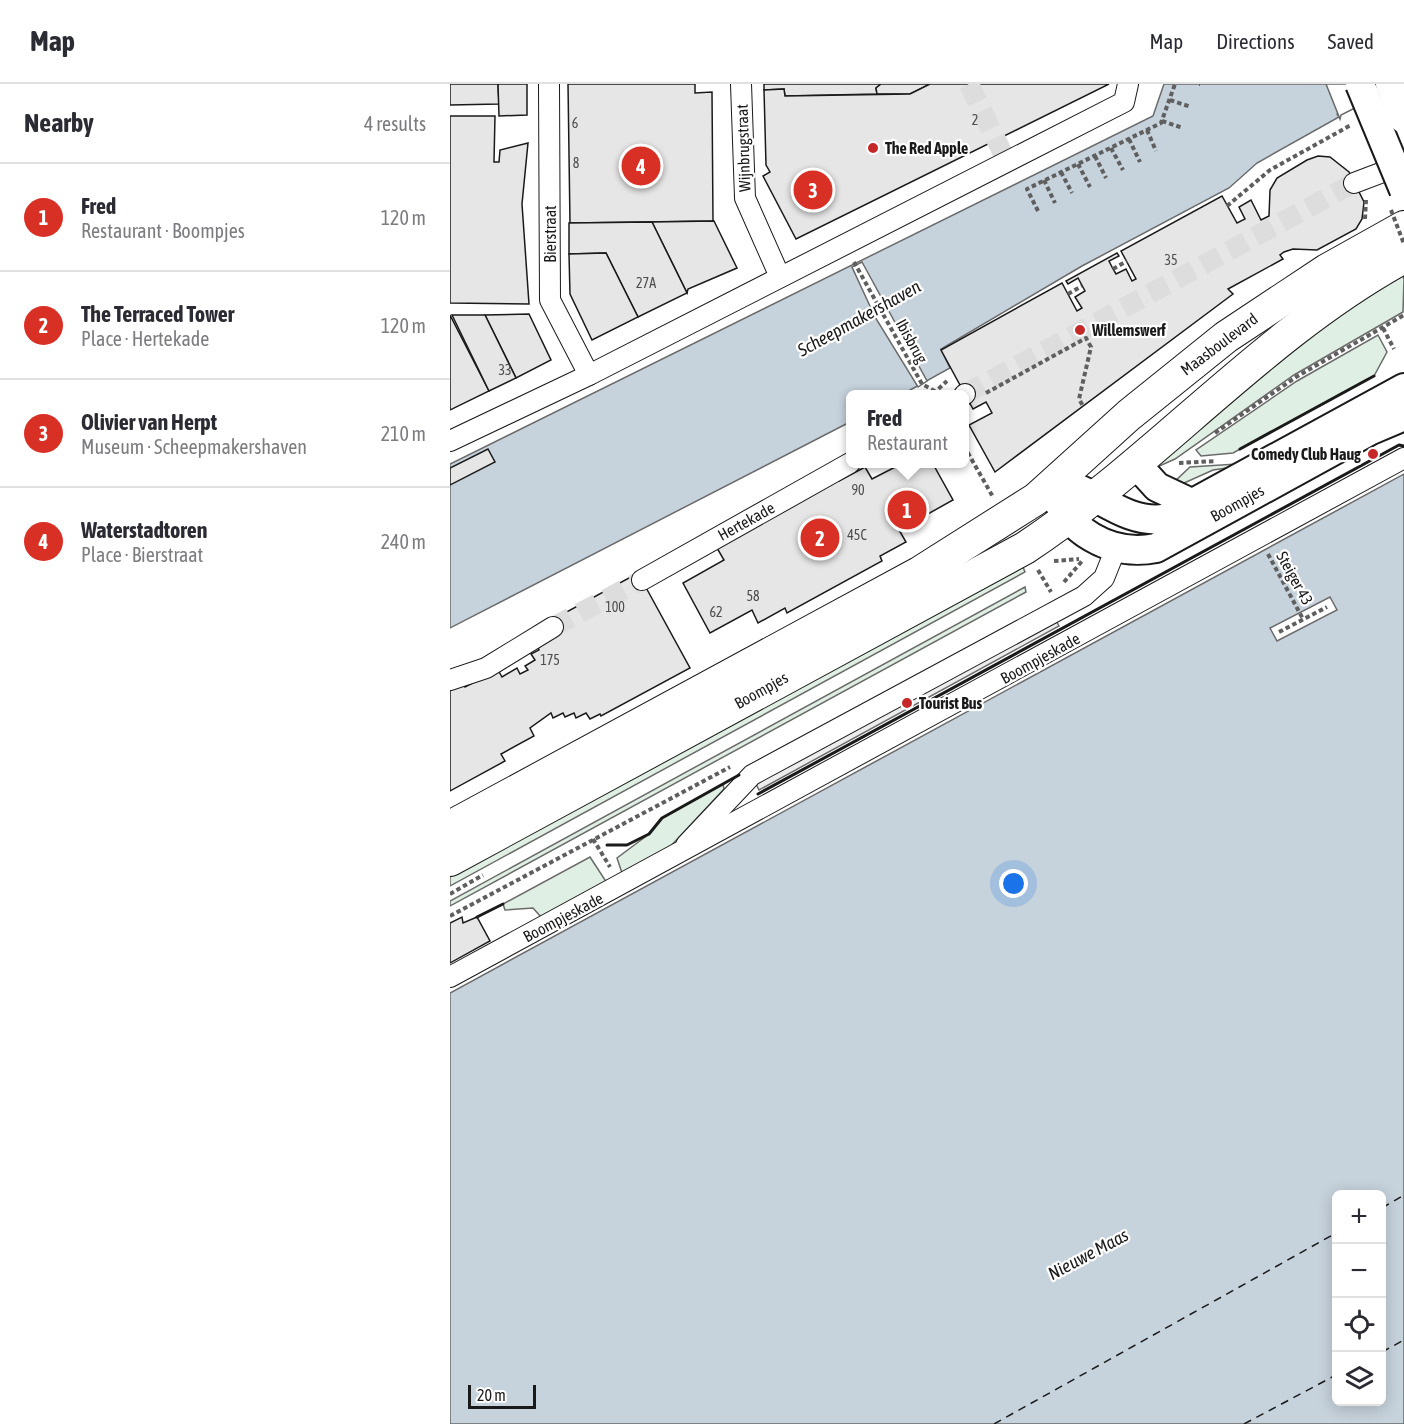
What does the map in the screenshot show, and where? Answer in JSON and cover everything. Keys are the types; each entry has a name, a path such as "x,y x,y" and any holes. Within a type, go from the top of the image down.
{"main road":[{"path":"1360,84 1404,190"},
{"path":"1390,84 1404,119"},
{"name":"Maasboulevard","path":"1052,486 1129,415 1226,337 1327,270 1404,227"},
{"path":"1070,518 1096,498 1147,476 1232,379 1355,286 1404,257"},
{"name":"Boompjes","path":"450,826 919,573 974,540 1052,486 1070,485 1113,509 1147,520 1164,519 1404,388"},
{"name":"Boompjes","path":"1106,544 1140,550 1156,548 1371,430 1404,416"},
{"name":"Boompjes","path":"1147,476 1192,504"},
{"path":"1052,486 1056,498 1070,518 1106,544"},
{"name":"Boompjes","path":"450,860 1025,548 1070,518"}],"street":[{"name":"Bierstraat","path":"549,84 550,300 589,375"},
{"name":"Wijnbrugstraat","path":"741,84 745,198 780,277"},
{"path":"450,441 589,375 780,277 1126,93"},
{"path":"1354,183 1404,164"},
{"name":"Boompjeskade","path":"450,977 1404,458"},
{"name":"Hertekade","path":"642,580 846,465"},
{"name":"Boompjeskade","path":"676,856 746,780 1084,596 1104,578 1106,544"},
{"path":"450,680 486,668 553,627"}],"path":[{"path":"1038,211 1027,189 1162,121 1175,84"},
{"path":"1170,100 1191,107"},
{"path":"1162,121 1183,128"},
{"path":"1227,206 1270,170 1353,124"},
{"path":"1147,130 1156,151"},
{"path":"1129,139 1140,162"},
{"path":"1111,148 1123,170"},
{"path":"1095,156 1106,178"},
{"path":"1078,164 1090,187"},
{"path":"1061,172 1072,193"},
{"path":"1044,180 1055,203"},
{"path":"1366,201 1366,212"},
{"path":"1113,269 1127,261"},
{"name":"Ibisbrug","path":"856,265 922,384 930,390"},
{"path":"1068,294 1082,286"},
{"path":"1212,435 1296,377 1404,315"},
{"path":"1383,328 1394,349"},
{"path":"971,394 1086,338 1091,347 1079,399 1083,406"},
{"path":"940,390 954,374"},
{"path":"969,455 992,495"},
{"path":"1147,476 1188,455"},
{"path":"1061,586 1106,544"},
{"name":"Steiger 43","path":"1265,549 1303,619"},
{"path":"1041,597 1056,589"},
{"path":"1279,632 1327,607"},
{"path":"450,916 736,764"},
{"path":"593,839 609,866"}],"green space":[{"path":"1401,272 1404,279 1403,312 1294,375 1175,459 1155,468 1154,463 1308,334"},
{"path":"1378,335 1387,352 1374,376 1233,453 1201,456 1196,450 1297,381"},
{"path":"1236,464 1234,467 1213,470 1182,484 1173,483 1190,467"},
{"path":"1023,567 1025,572 450,886 450,871"},
{"path":"1025,587 1026,592 450,906 450,901"},
{"path":"723,784 724,789 668,849 622,873 617,858 649,834 662,818"},
{"path":"590,857 607,883 542,918 533,908 505,910 503,904"}],"shaded area":[{"name":"Tourist Bus","path":"1054,617 1059,626 759,790 754,780"}],"water":[{"name":"Scheepmakershaven","path":"1164,84 1399,84 1337,114 1339,117 1257,163 1229,188 1082,266 941,349 950,368 910,390 846,390 846,424 450,628 450,464 1153,116"},
{"name":"Nieuwe Maas","path":"1404,474 1404,1424 450,1424 450,993"}],"pier":[{"path":"1326,84 1402,84 1341,115 1340,119"},
{"path":"862,262 927,381 918,387 875,317 852,267"},
{"path":"1330,597 1337,610 1277,641 1270,628"}],"building":[{"path":"450,84 498,84 499,104 450,105"},
{"path":"498,84 527,84 527,115 499,116"},
{"path":"568,84 695,84 695,93 712,92 713,221 570,223"},
{"path":"764,84 881,84 876,88 877,94 785,96 784,89 764,90"},
{"path":"881,84 930,84 910,94 877,94 876,88"},
{"name":"The Red Apple","path":"930,84 1109,84 796,239 763,176 770,172 766,165 764,90 784,89 785,96 910,94"},
{"path":"450,116 495,116 494,162 499,162 500,150 528,143 522,204 529,304 450,303"},
{"name":"Willemswerf","path":"1318,156 1330,157 1349,172 1364,202 1362,219 1356,229 1317,250 1293,249 1284,252 1280,255 1283,259 1228,289 1233,294 995,472 969,425 992,413 986,402 973,409 969,402 969,390 963,390 941,350 1062,283 1077,311 1082,308 1075,297 1085,291 1078,278 1068,284 1066,281 1117,253 1119,256 1109,261 1116,274 1126,269 1132,281 1136,279 1121,251 1222,196 1237,223 1245,219 1239,207 1251,200 1261,220 1269,216 1270,190 1277,178"},
{"path":"714,221 737,268 688,289 687,293 652,222"},
{"path":"652,222 687,293 638,317 606,253 569,254 569,223"},
{"path":"606,253 638,317 592,340 570,294 569,254"},
{"path":"529,314 551,360 516,378 485,315"},
{"path":"450,315 489,391 450,410"},
{"path":"452,315 485,315 516,378 489,391"},
{"path":"488,449 495,462 450,485 450,468"},
{"path":"866,468 872,479 893,468 935,468 953,500 899,530 906,542 880,556 882,561 787,613 785,608 758,623 752,610 710,633 683,583 724,560 717,548 836,477 839,481"},
{"path":"638,573 690,668 601,716 600,714 590,719 586,713 576,718 574,713 565,717 563,713 553,718 551,713 530,728 534,736 501,754 505,761 450,791 450,685 461,679 465,687 498,670 502,677 517,668 520,674 528,670 525,666 535,660 531,654 539,650 537,645 550,621"},
{"path":"462,917 463,923 477,917 490,941 450,963 450,923"}],"ferry route":[{"path":"1386,1206 1404,1195"},
{"path":"994,1424 1332,1235"},
{"path":"1386,1350 1404,1340"},
{"path":"1244,1424 1332,1377"}],"tunnel":[{"path":"969,84 1006,160"},
{"path":"969,392 1354,183"},
{"path":"553,627 642,580"}],"wall":[{"path":"1240,449 1374,376"},
{"path":"758,794 1399,445 1404,446"},
{"path":"607,845 627,845 649,834 662,818 739,775"},
{"path":"477,917 503,904"}],"place":[{"name":"The Red Apple","path":"873,148"},
{"name":"Waterstadtoren","path":"641,166"},
{"name":"Olivier van Herpt","path":"813,190"},
{"name":"Willemswerf","path":"1080,330"},
{"name":"Comedy Club Haug","path":"1373,454"},
{"name":"Fred","path":"907,510"},
{"name":"The Terraced Tower","path":"820,538"},
{"name":"Tourist Bus","path":"907,703"}]}
